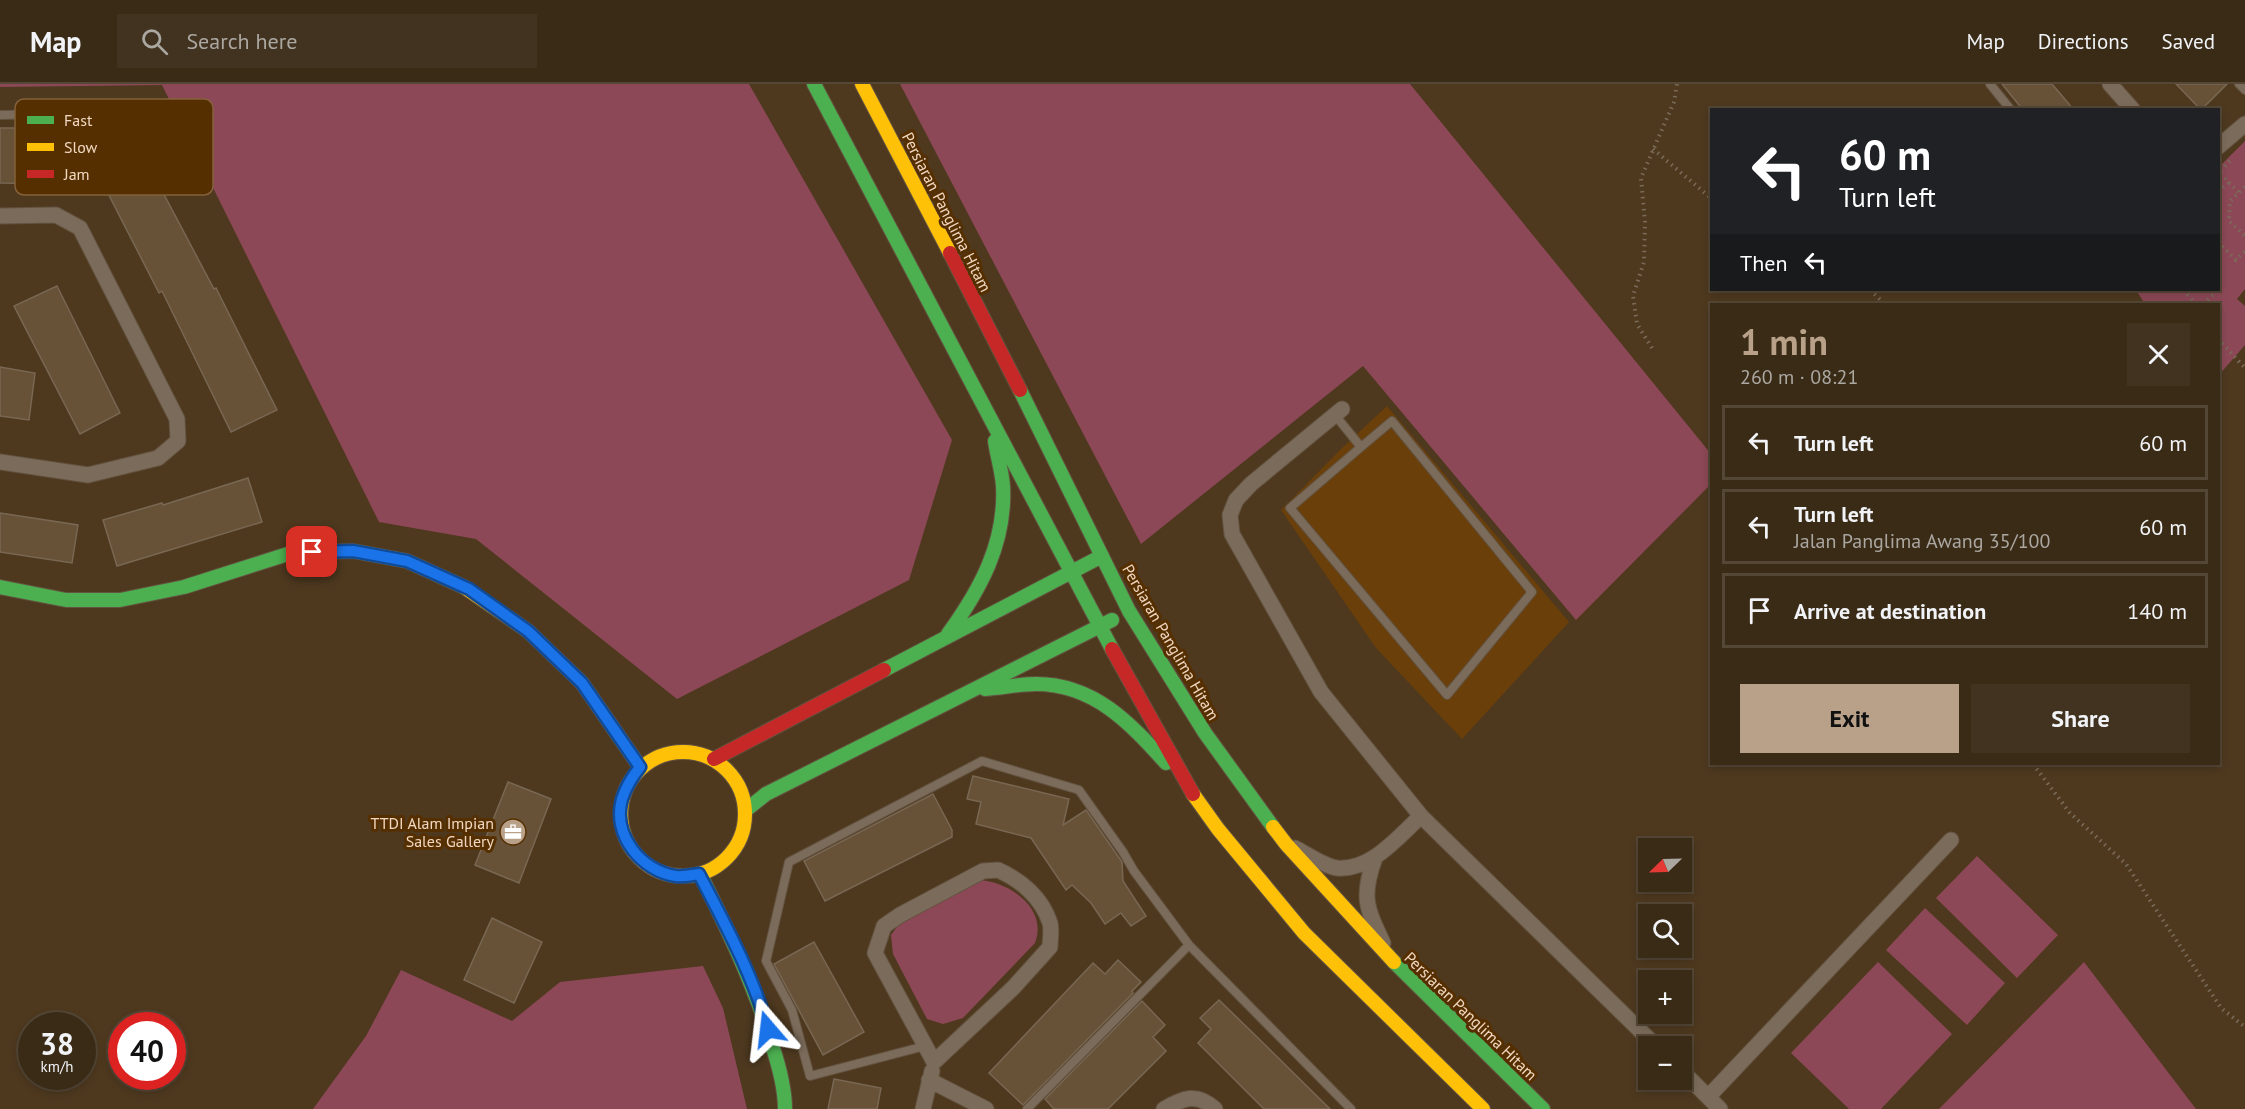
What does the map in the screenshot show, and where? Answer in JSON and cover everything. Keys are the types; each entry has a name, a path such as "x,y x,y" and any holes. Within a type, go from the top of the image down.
{"main road":[{"path":"814,84 1099,626 1192,792 1218,829 1304,933 1483,1109"},
{"name":"Persiaran Panglima Hitam","path":"862,84 998,345 1129,611 1205,733 1286,844 1391,959 1543,1109"},
{"path":"946,637 970,604 991,565 1001,532 1003,486 990,419"},
{"path":"0,587 66,600 120,600 184,587 291,553 353,551 407,561 469,589 528,631 582,683 640,767"},
{"path":"714,759 1102,556"},
{"path":"746,810 766,794 1129,611"},
{"path":"971,690 1044,684 1091,694 1124,716 1192,792"},
{"path":"676,751 696,752 714,759 730,772 741,789 746,810 743,831 734,850 719,865 699,874 678,877 657,871 639,859 627,842 620,821 621,801 628,782 640,767 657,756 676,751"},
{"path":"699,874 726,926 762,1008 786,1094 785,1109"}],"street":[{"path":"2110,84 2131,108"},
{"path":"2220,145 2245,123"},
{"path":"0,216 56,215 80,228 177,419 178,441 158,458 88,475 0,462"},
{"path":"1338,412 1251,484 1236,500 1230,515 1232,534 1321,692 1421,816 1646,1036"},
{"path":"1286,844 1335,868 1348,867 1376,858 1421,816"},
{"path":"1708,1097 1951,840"},
{"path":"1376,858 1368,879 1365,896 1371,917 1391,959"},
{"path":"923,1109 934,1062 1013,988 1050,947 1050,924 1037,899 1017,878 998,870 983,871 900,915 884,926 875,953 934,1062"},
{"path":"930,1080 986,1109"},
{"path":"1692,1081 1720,1109"},
{"path":"1164,1109 1189,1097 1199,1098 1215,1109"}],"lane":[{"path":"1990,84 2009,108"},
{"path":"2239,84 2245,90"},
{"path":"0,115 15,115"},
{"path":"1338,412 1361,447"},
{"path":"1392,421 1532,592 1447,695 1290,507 1361,447 1392,421"},
{"path":"925,1046 810,1076 792,1010 766,961 789,862 982,761 1079,790 1123,852 1134,872 1189,945 1351,1109"},
{"path":"1027,1109 1189,945"}],"path":[{"path":"1652,348 1637,324 1633,296 1644,262 1645,222 1641,178 1674,102 1677,84"},
{"path":"1653,149 1710,197"},
{"path":"2220,171 2231,159"},
{"path":"2220,173 2238,193"},
{"path":"2220,190 2229,183"},
{"path":"2245,187 2230,201 2229,221 2245,236"},
{"path":"2220,244 2236,261 2245,251"},
{"path":"1871,291 1884,303"},
{"path":"2184,291 2195,303"},
{"path":"2204,303 2216,292 2214,291"},
{"path":"2220,341 2245,368"},
{"path":"2034,765 2070,813 2126,864 2221,1008 2245,1027"}],"shaded area":[{"path":"0,84 749,84 952,440 909,580 677,699 476,539 379,522 213,188 213,99 169,99 162,85 0,87"},
{"path":"900,84 1410,84 1710,453 1710,485 1576,620 1363,366 1141,544"},
{"path":"2245,141 2245,289 2237,299 2245,306 2245,345 2220,374 2220,303 2144,303 2137,291 2220,291 2220,166"},
{"path":"1387,406 1569,622 1462,739 1376,648 1281,510"},
{"path":"1977,856 2058,935 2017,978 1936,898"},
{"path":"981,880 1004,886 1015,892 1032,909 1038,931 1035,943 963,1018 943,1024 927,1019 893,954 891,935 899,924"},
{"path":"1925,908 2005,983 1967,1025 1886,950"},
{"path":"1878,962 1952,1034 1881,1109 1849,1109 1791,1053"},
{"path":"2084,962 2196,1109 1939,1109"},
{"path":"703,966 723,1008 747,1109 313,1109 366,1036 401,970 512,1021 560,982"}],"building":[{"path":"2002,84 2052,84 2072,108 2021,108"},
{"path":"2176,84 2227,84 2203,108 2199,108"},
{"path":"0,128 15,128 15,183 0,183"},
{"path":"109,195 164,195 214,289 216,288 277,410 231,432 162,291 159,293"},
{"path":"57,286 120,413 80,434 14,306"},
{"path":"0,367 35,373 29,420 0,416"},
{"path":"248,478 262,522 117,566 103,520 162,503 163,505"},
{"path":"0,513 78,525 72,563 0,552"},
{"path":"973,776 1069,799 1063,825 1086,810 1122,862 1123,881 1146,916 1131,926 1121,913 1105,924 1091,903 1072,885 1066,890 1031,838 976,824 981,802 967,799"},
{"name":"TTDI Alam Impian Sales Gallery","path":"508,782 551,799 519,883 475,865"},
{"path":"933,794 952,830 952,837 825,901 804,861"},
{"path":"492,918 542,942 514,1003 464,980"},
{"path":"814,942 864,1032 823,1055 774,964"},
{"path":"1118,960 1141,982 1132,991 1133,993 1023,1105 989,1073 1093,963 1105,974"},
{"path":"1219,1000 1330,1109 1264,1109 1198,1043 1211,1029 1200,1018"},
{"path":"1142,1001 1165,1025 1153,1037 1166,1051 1108,1109 1054,1109 1045,1099"},
{"path":"834,1079 881,1088 877,1109 828,1109"}],"traffic: fast":[{"path":"814,84 1112,649"},
{"path":"1020,390 1129,611 1205,733 1273,827"},
{"path":"948,634 971,600 989,565 1000,527 1003,486 995,441"},
{"path":"0,587 66,600 120,600 184,587 291,553 353,551 407,561 464,587"},
{"path":"884,670 1102,556"},
{"path":"746,810 766,794 1112,620"},
{"path":"985,689 1036,684 1076,691 1109,708 1139,734 1166,763"},
{"path":"700,874 731,937 758,1001 779,1069 785,1109"},
{"path":"1394,962 1543,1109"}],"traffic: slow":[{"path":"862,84 950,253"},
{"path":"464,587 528,631 582,683 640,767"},
{"path":"683,752 707,756 727,770 741,790 745,814 741,838 727,858 707,872 683,876 659,872 639,858 625,838 621,814 625,790 639,770 659,756 683,752"},
{"path":"1193,794 1218,829 1304,933 1483,1109"},
{"path":"1273,827 1394,962"}],"traffic: jam":[{"path":"950,253 1020,390"},
{"path":"1112,649 1193,794"},
{"path":"714,759 884,670"}],"place":[{"name":"TTDI Alam Impian Sales Gallery","path":"513,832"}],"route":[{"path":"312,552 353,551 407,561 469,589 528,631 582,683 640,767 628,782 621,801 620,821 627,842 639,859 657,871 678,877 699,874 726,926 762,1008 768,1029"}]}
